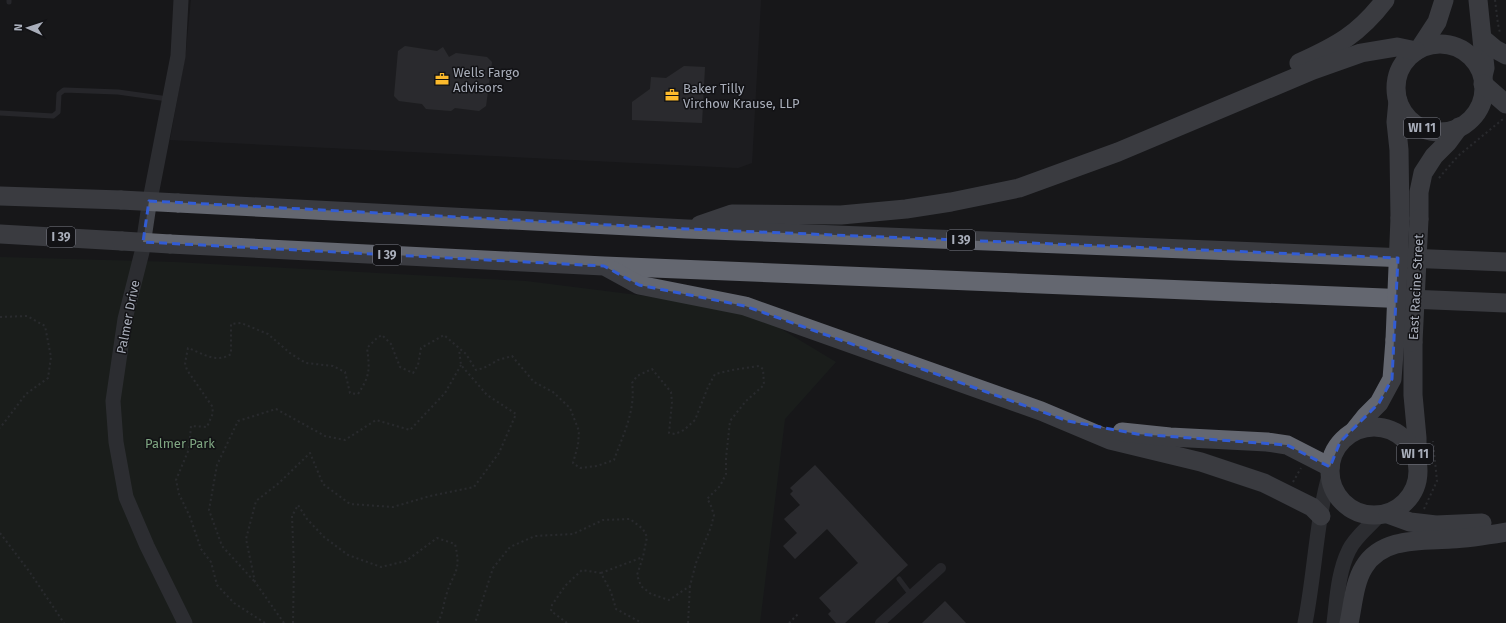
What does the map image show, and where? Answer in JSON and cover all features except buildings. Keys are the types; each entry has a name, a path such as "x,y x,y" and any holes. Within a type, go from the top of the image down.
{"highway":[{"path":"1180,126 1222,100 1336,46 1355,33 1377,11 1385,0"},
{"name":"WI 11","path":"1444,0 1436,22 1418,50 1404,62 1400,69 1396,84 1398,101 1406,115 1426,130 1443,131 1459,127 1473,116 1481,102 1485,68 1478,0"},
{"path":"1483,39 1495,49 1506,55"},
{"path":"687,229 732,214 841,214 906,209 951,202 1020,188 1118,152 1313,70 1361,53 1397,47 1418,50 1429,45 1439,44 1459,48 1474,60 1480,69 1483,81 1506,104"},
{"name":"East Racine Street","path":"1398,101 1396,122 1399,150 1404,341 1413,395 1417,438 1417,461"},
{"name":"East Racine Street","path":"1354,431 1379,403 1392,379 1404,341 1419,220 1419,192 1423,173 1434,156 1448,142 1459,127"},
{"name":"I 39","path":"0,196 121,200 687,229 1506,262"},
{"name":"I 39","path":"0,234 604,266 1506,303"},
{"path":"604,266 639,285 745,306 1068,421 1110,440 1201,462 1264,483 1312,507 1321,516"},
{"path":"1068,421 1112,431 1137,434 1267,442 1287,445 1330,470 1331,481 1338,498 1345,505 1361,514 1384,514 1422,524 1458,525 1506,521"},
{"name":"WI 11","path":"1330,470 1331,458 1340,442 1354,431 1367,427 1380,427 1397,433 1410,445 1417,461 1418,477 1413,493 1402,506 1384,514"},
{"path":"1349,623 1358,582 1364,566 1377,552 1389,546 1406,541 1459,538 1506,532"}],"street":[{"name":"Palmer Drive","path":"181,0 178,56 149,205 142,252 125,319 113,401 116,442 126,497 147,546 185,623"},
{"path":"1305,623 1311,593 1324,492 1330,470"},
{"path":"1334,623 1339,584 1349,550 1384,514"},
{"path":"880,623 941,568"}],"lane":[{"path":"0,113 53,116 58,112 59,94 64,90 118,92 169,99"},
{"path":"899,579 911,595"}],"path":[{"path":"1495,0 1499,31 1502,36"},
{"path":"1437,180 1458,156 1506,116"},
{"path":"0,317 27,316 46,326 51,357 48,378 26,394 0,428"},
{"path":"265,623 234,602 217,585 211,562 201,549 176,480 189,449 191,426 207,427 213,413 212,406 187,370 185,363 188,348 208,357 220,359 227,357 231,354 231,324 240,324 268,334 291,354 306,363 333,366 345,372 350,393 358,394 365,383 369,368 367,348 382,335 391,344 400,367 413,373 418,365 421,348 444,335 466,354 476,370 484,368 498,360 512,356 534,382 553,392 570,408 579,431 578,445 573,463 580,468 597,466 614,460 630,414 634,394 632,383 637,376 652,369 671,392 672,402 670,433 676,434 684,430 695,420 708,387 715,374 759,366 763,369 764,385 746,401 730,421 726,458 726,474 720,486 707,499 714,515 711,527 696,563 690,586 688,623"},
{"path":"255,582 246,539 256,501 279,484 310,454 323,484 350,504 393,507 430,496 474,487 499,453 516,414 487,395 461,365 458,348"},
{"path":"284,623 255,582 222,546 209,510 217,464 238,421 276,410 325,436 345,440 376,420 410,430 445,393 461,365"},
{"path":"1422,524 1425,507 1437,481 1433,440"},
{"path":"1293,483 1303,464"},
{"path":"293,623 294,565 292,516 298,505 307,519 330,542 348,555 381,567 406,561 437,538 455,544 458,559 457,571 446,595 441,617 437,623"},
{"path":"475,623 493,568 510,547 534,536 573,534 603,520 630,519 643,529 647,537 643,557 637,575 641,586 651,594 669,600 690,586"},
{"path":"0,533 29,571 64,623"},
{"path":"567,623 551,611 552,604 565,586 582,570 601,573 643,557"},
{"path":"601,573 611,592 616,609 642,623"},
{"path":"789,623 798,613"}],"highlighted area":[{"path":"149,201 687,229 1398,258 1392,379 1379,403 1340,442 1330,467 1287,445 1137,434 1068,421 745,306 639,285 604,266 143,242"}],"shaded area":[{"path":"191,0 761,0 752,163 738,168 170,140 186,51"}],"green space":[{"name":"Palmer Park","path":"0,257 175,262 526,281 748,309 836,362 785,419 760,623 0,623"}],"place":[{"name":"Wells Fargo Advisors","path":"442,79"},
{"name":"Baker Tilly Virchow Krause, LLP","path":"672,95"}]}
